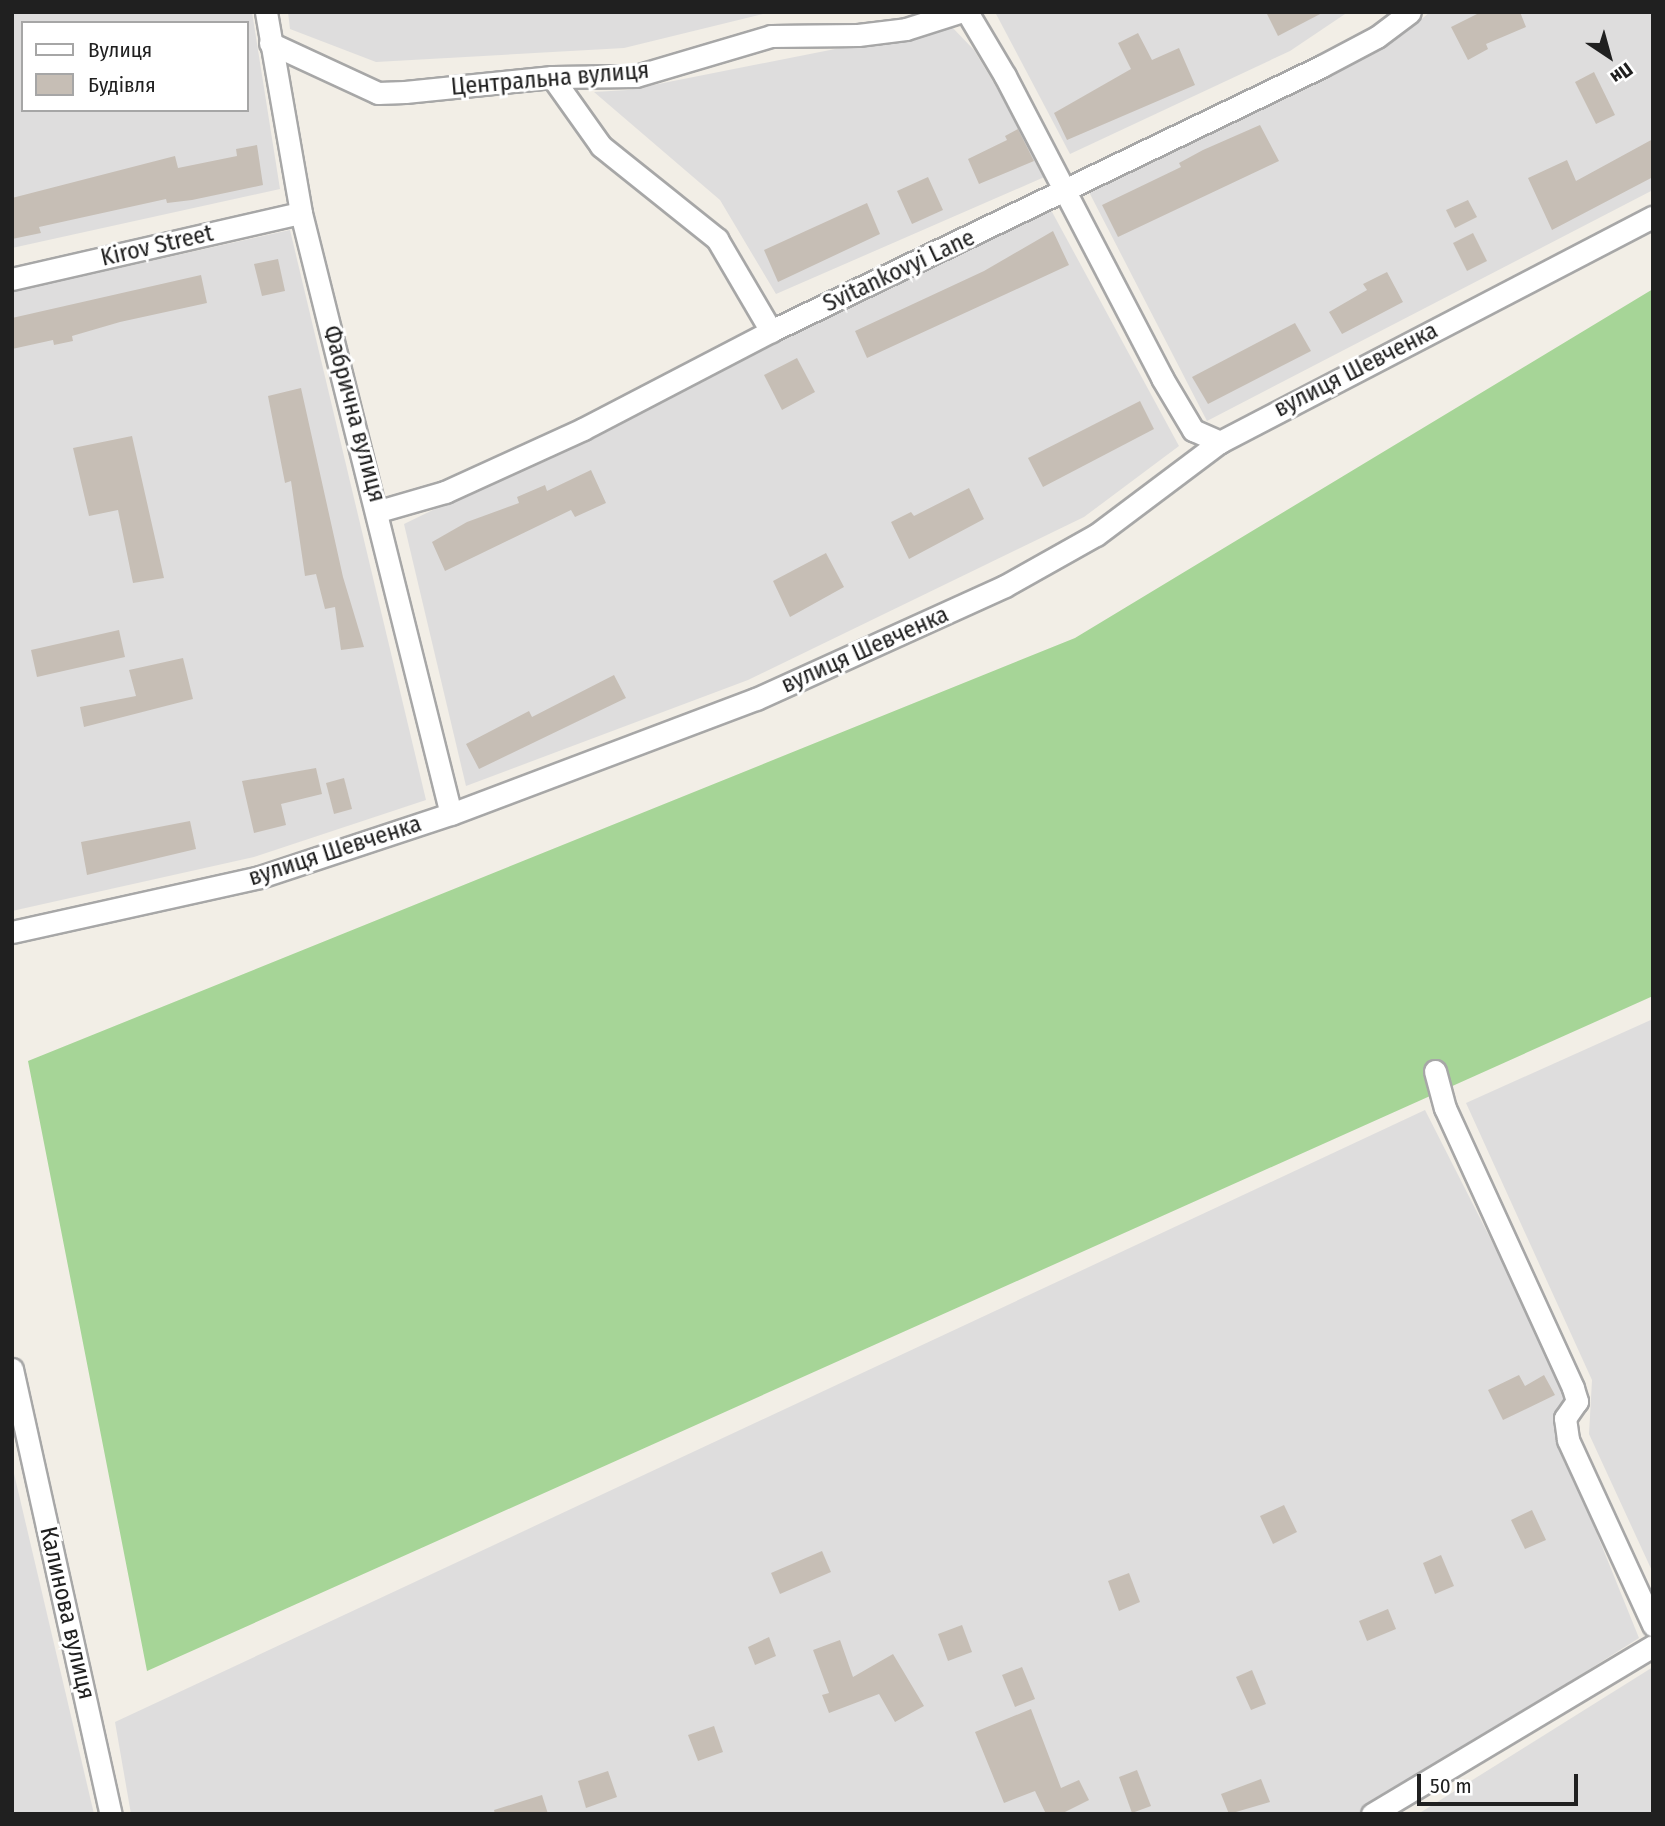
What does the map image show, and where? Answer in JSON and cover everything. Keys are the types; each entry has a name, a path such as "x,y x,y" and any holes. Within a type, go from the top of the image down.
{"street":[{"name":"Фабрична вулиця","path":"266,12 301,213 379,511 451,814"},
{"name":"Центральна вулиця","path":"270,43 377,93 552,77 636,76 771,36 858,35 906,29 959,12"},
{"path":"967,12 1194,430 1220,442"},
{"name":"Svitankovyi Lane","path":"379,511 445,492 583,429 771,331 1322,66 1377,37 1410,12"},
{"path":"552,77 601,146 717,239 771,331"},
{"name":"Kirov Street","path":"12,279 301,213"},
{"name":"вулиця Шевченка","path":"12,932 260,877 451,814 756,699 934,620 1096,534 1220,442 1653,217"},
{"path":"1435,1070 1445,1108 1573,1388 1577,1401 1565,1418 1568,1440 1653,1625"},
{"name":"Калинова вулиця","path":"12,1369 17,1415 111,1814"},
{"path":"1372,1814 1653,1646"}],"shaded area":[{"path":"12,12 252,12 280,189 12,248"},
{"path":"288,12 771,12 624,48 376,62 290,29"},
{"path":"995,12 1348,12 1290,51 1070,154"},
{"path":"1430,12 1653,12 1653,190 1207,421 1089,192 1404,34"},
{"path":"951,26 974,50 1049,175 776,294 720,200 594,92 628,90"},
{"path":"1051,210 1179,446 1084,517 748,680 466,786 404,524"},
{"path":"290,230 426,800 254,857 12,911 12,292"},
{"path":"1653,1019 1653,1573 1589,1434 1592,1380 1466,1103"},
{"path":"1425,1110 1569,1393 1561,1445 1639,1638 1361,1814 131,1814 115,1722"},
{"path":"12,1465 94,1814 12,1814"},
{"path":"1653,1667 1653,1814 1418,1814"}],"green space":[{"path":"1653,289 1653,996 147,1671 28,1061 1075,638"}],"building":[{"path":"1266,12 1324,12 1278,36"},
{"path":"1481,12 1520,12 1526,27 1486,44 1488,49 1468,60 1451,27"},
{"path":"1138,33 1152,60 1179,48 1195,85 1067,140 1054,113 1131,69 1118,43"},
{"path":"1594,72 1615,115 1596,124 1575,82"},
{"path":"1260,125 1279,161 1118,237 1102,205 1181,167 1179,163 1203,150"},
{"path":"1018,129 1034,161 979,184 968,159 1007,140 1005,136"},
{"path":"1653,139 1653,177 1552,230 1528,178 1567,160 1576,181"},
{"path":"257,145 263,185 192,200 167,203 166,199 39,227 41,233 12,239 12,198 175,156 178,168 237,156 236,149"},
{"path":"928,177 943,210 912,224 897,191"},
{"path":"1468,200 1477,217 1455,228 1446,210"},
{"path":"867,203 880,234 778,282 764,250"},
{"path":"1053,231 1069,265 867,358 855,331 984,271"},
{"path":"1473,233 1487,261 1467,271 1453,243"},
{"path":"278,259 285,291 262,296 254,264"},
{"path":"1387,272 1403,302 1342,334 1329,312 1367,290 1363,284"},
{"path":"201,275 207,303 120,322 72,336 73,341 54,345 53,340 12,349 12,318"},
{"path":"1295,323 1311,351 1208,404 1192,377"},
{"path":"797,358 815,392 782,410 764,375"},
{"path":"301,388 343,577 364,647 341,650 335,607 325,609 316,574 305,576 291,481 285,483 268,396"},
{"path":"1140,401 1154,429 1043,487 1028,458"},
{"path":"132,436 164,578 133,583 118,510 89,516 73,448"},
{"path":"591,470 606,503 575,517 571,510 445,571 432,542 467,522 519,503 517,497 545,485 547,491"},
{"path":"969,488 984,519 909,559 891,522 911,512 914,516"},
{"path":"826,553 844,587 790,617 773,581"},
{"path":"119,630 125,657 37,677 31,650"},
{"path":"183,658 193,699 84,727 80,707 136,696 129,670"},
{"path":"614,675 626,698 479,769 466,744 529,711 532,717"},
{"path":"316,768 322,794 281,804 286,825 254,833 242,781"},
{"path":"344,778 352,809 334,814 326,783"},
{"path":"190,821 196,849 87,875 81,842"},
{"path":"1519,1375 1525,1386 1544,1375 1555,1395 1503,1420 1488,1390"},
{"path":"1284,1505 1297,1532 1273,1544 1260,1516"},
{"path":"1532,1510 1546,1540 1525,1549 1511,1520"},
{"path":"822,1551 831,1572 780,1594 771,1573"},
{"path":"1441,1555 1454,1586 1435,1594 1423,1563"},
{"path":"1129,1573 1140,1602 1119,1611 1108,1581"},
{"path":"1388,1609 1396,1629 1367,1641 1359,1621"},
{"path":"962,1625 972,1652 948,1661 938,1634"},
{"path":"769,1637 776,1656 755,1665 748,1647"},
{"path":"840,1640 853,1677 893,1654 924,1706 895,1722 879,1694 829,1713 822,1695 829,1693 813,1650"},
{"path":"1022,1667 1035,1699 1015,1707 1002,1675"},
{"path":"1252,1670 1266,1704 1251,1710 1236,1677"},
{"path":"1031,1709 1061,1788 1079,1780 1089,1800 1061,1814 1046,1814 1035,1791 1004,1803 975,1732"},
{"path":"714,1726 723,1752 698,1761 688,1735"},
{"path":"1137,1770 1151,1806 1132,1813 1119,1777"},
{"path":"608,1771 617,1797 586,1808 578,1781"},
{"path":"1261,1779 1270,1802 1229,1814 1221,1794"},
{"path":"542,1795 548,1814 495,1814 494,1810"}]}
